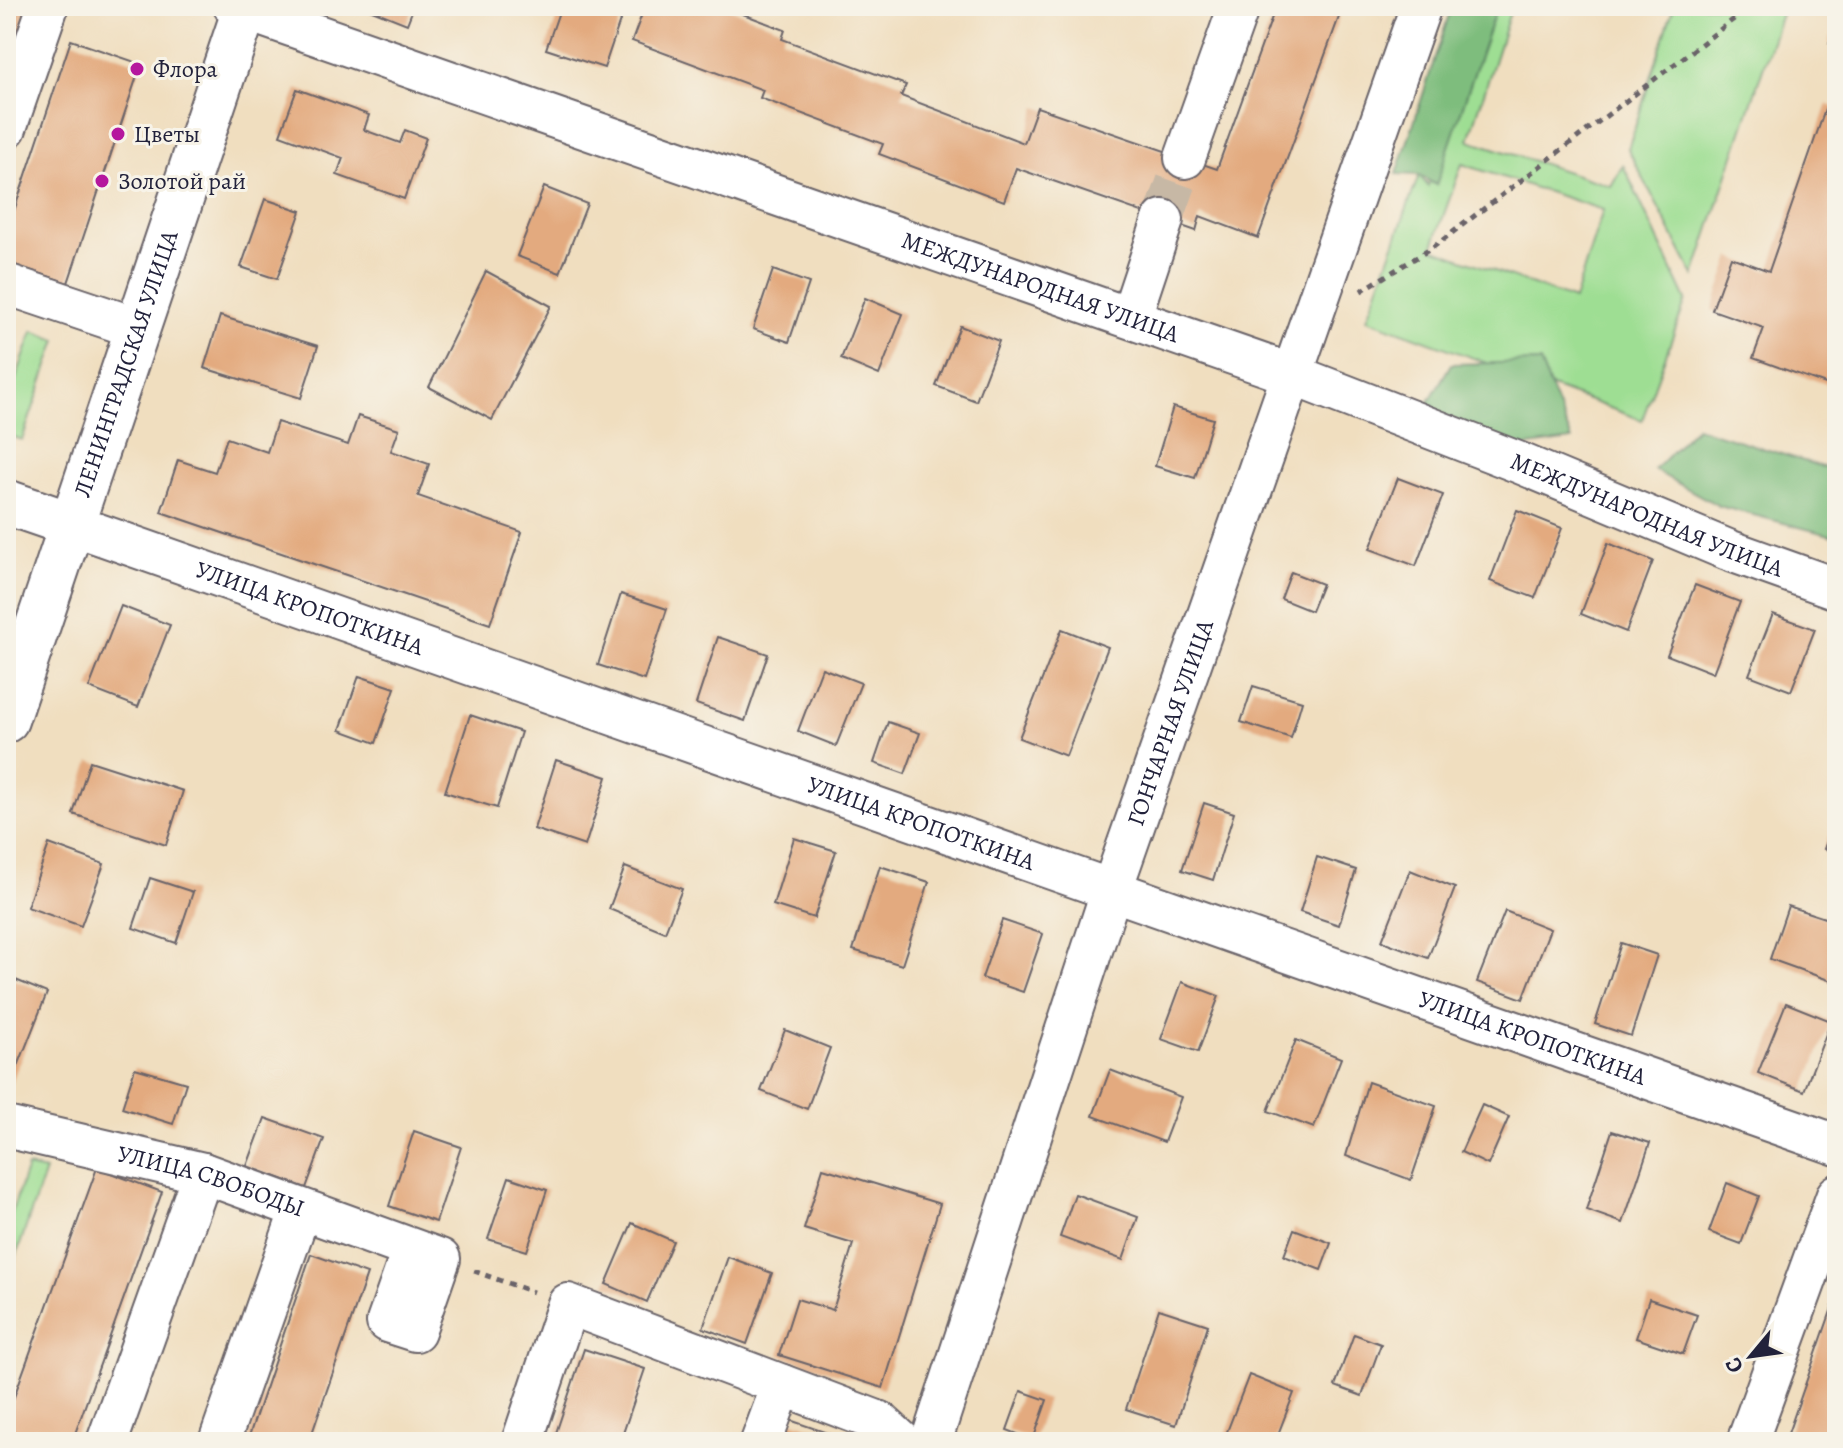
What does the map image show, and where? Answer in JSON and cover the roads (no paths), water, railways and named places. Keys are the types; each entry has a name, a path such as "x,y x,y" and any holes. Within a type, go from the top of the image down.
{"main road":[{"name":"ЛЕНИНГРАДСКАЯ УЛИЦА","path":"6,720 242,7"},
{"name":"УЛИЦА КРОПОТКИНА","path":"6,502 70,524"}],"street":[{"path":"6,128 48,6"},
{"path":"1185,158 1239,6"},
{"name":"ГОНЧАРНАЯ УЛИЦА","path":"931,1442 1112,889 1421,6"},
{"name":"МЕЖДУНАРОДНАЯ УЛИЦА","path":"242,7 1293,375 1520,463 1728,550 1837,589"},
{"path":"1131,316 1163,220"},
{"path":"6,284 137,328"},
{"name":"УЛИЦА КРОПОТКИНА","path":"70,524 1837,1145"},
{"name":"УЛИЦА СВОБОДЫ","path":"6,1127 203,1173 426,1255"},
{"path":"107,1442 203,1173"},
{"path":"1747,1442 1837,1195"},
{"path":"219,1442 301,1209"},
{"path":"522,1442 568,1304 880,1422 902,1442"},
{"path":"761,1442 782,1385"}],"tunnel":[{"path":"1163,220 1185,158"}],"place":[{"name":"Флора","path":"137,69"},
{"name":"Цветы","path":"118,134"},
{"name":"Золотой рай","path":"102,181"}]}
